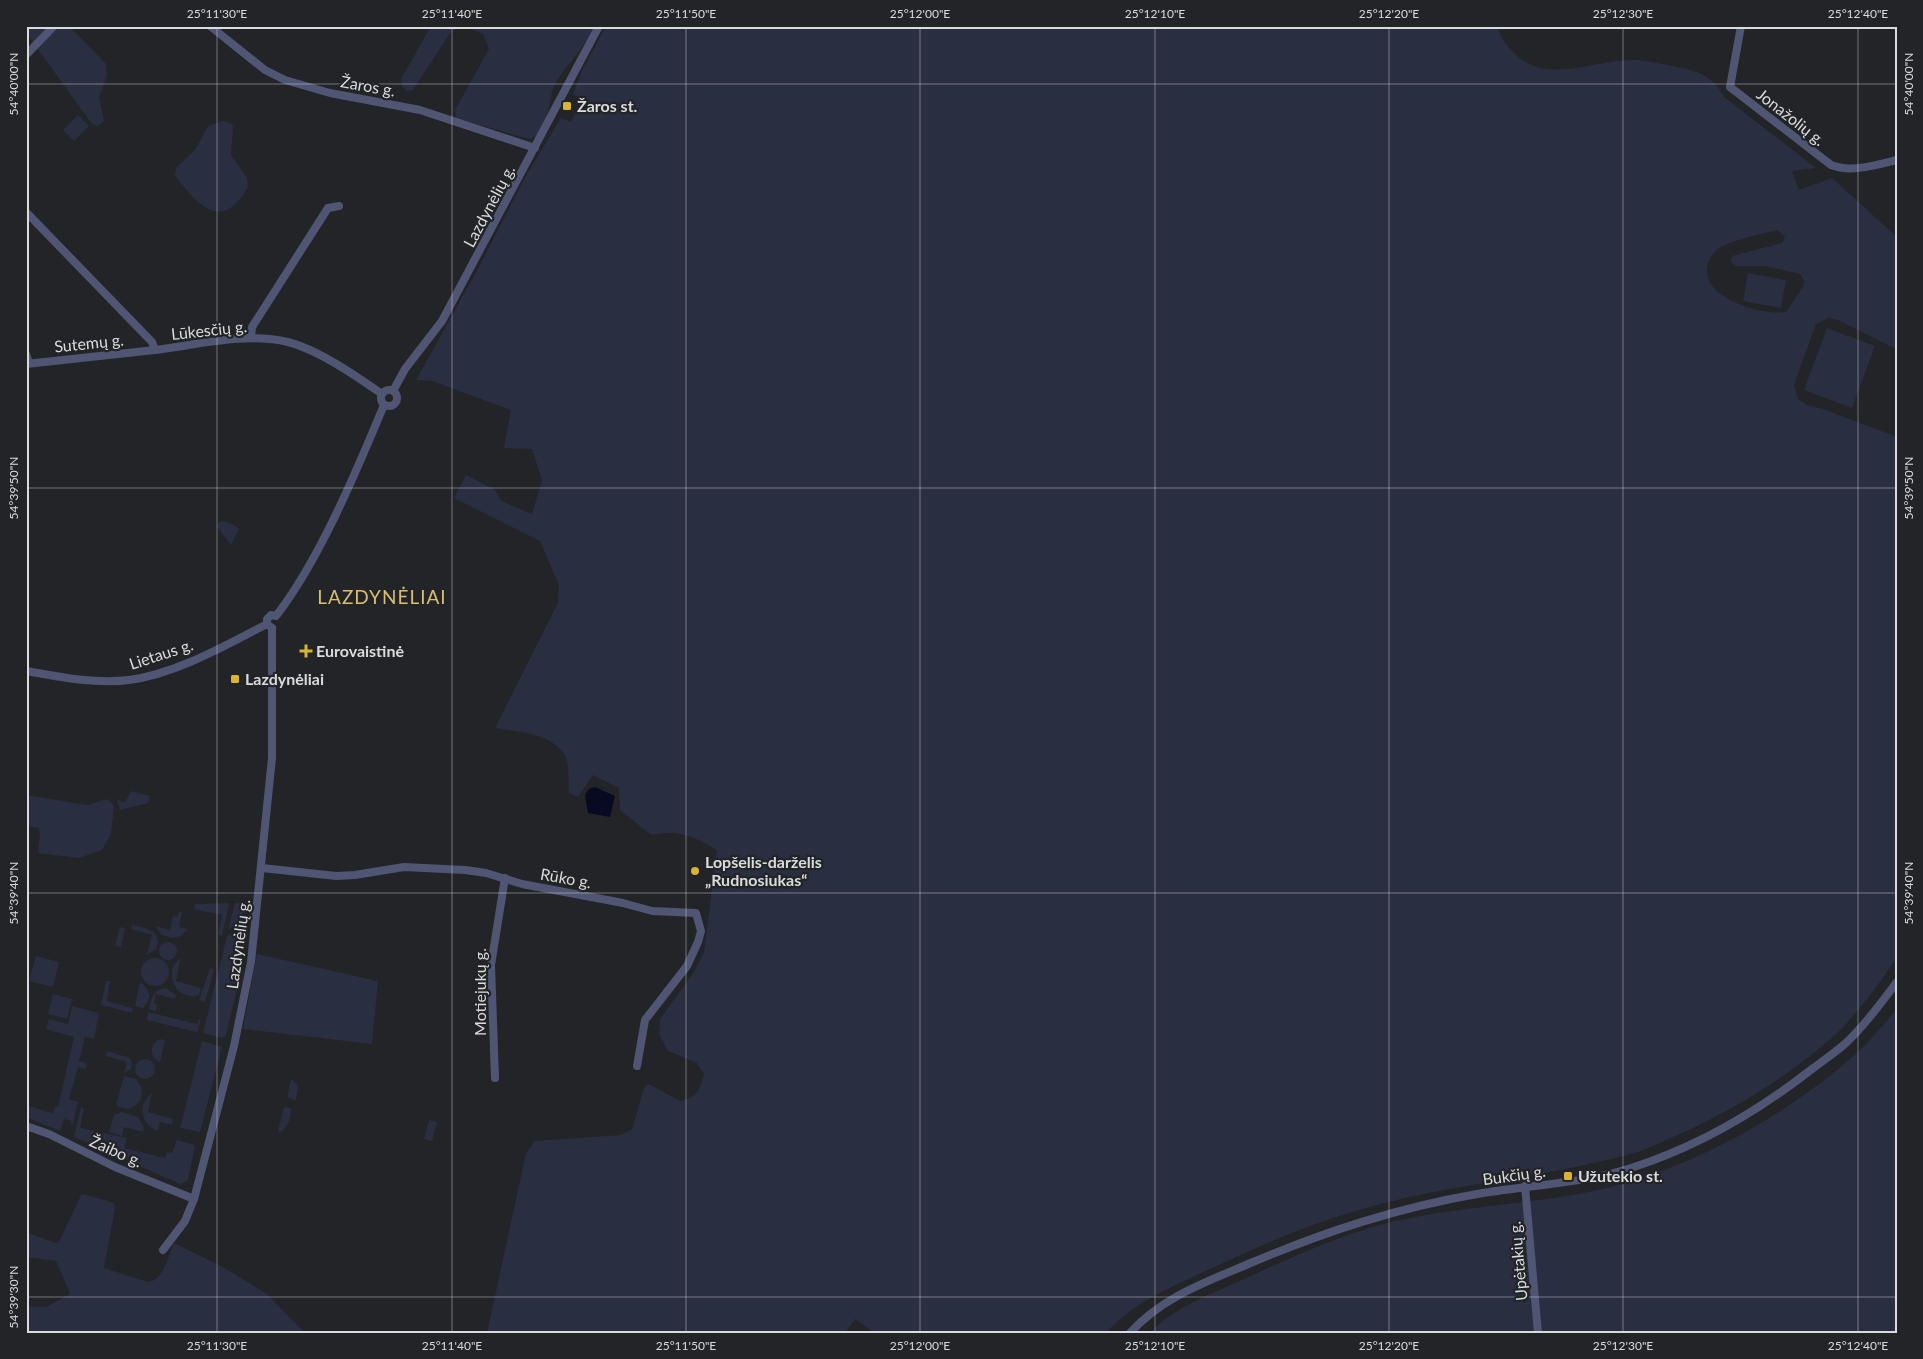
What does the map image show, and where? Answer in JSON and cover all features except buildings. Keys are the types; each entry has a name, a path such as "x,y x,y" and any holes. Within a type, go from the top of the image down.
{"street":[{"path":"26,55 54,26"},
{"name":"Žaros g.","path":"210,26 265,70 294,84 330,93 420,110 535,148"},
{"name":"Lazdynėlių g.","path":"393,391 405,369 442,321 599,26"},
{"name":"Jonažolių g.","path":"1742,26 1730,87 1831,165 1840,169 1897,160"},
{"path":"251,338 252,327 328,208 338,206"},
{"name":"Lūkesčių g.","path":"26,212 152,342 155,350 251,338 288,342 305,348 382,394"},
{"name":"Sutemų g.","path":"28,364 155,350"},
{"path":"26,354 28,364"},
{"path":"389,390 393,391 397,401 392,406 384,405 380,398 382,394 389,390"},
{"name":"Lazdynėlių g.","path":"163,1250 185,1221 194,1199 234,1046 251,962 273,752 270,626 276,627 279,622 276,616 288,602 322,539 384,405"},
{"name":"Lietaus g.","path":"26,671 84,681 130,680 194,659 270,626"},
{"name":"Rūko g.","path":"262,868 336,876 425,866 486,873 522,884 623,903 652,911 696,913 701,931 698,942 687,966 645,1020 637,1066"},
{"name":"Motiejukų g.","path":"495,1078 491,965 506,878"},
{"name":"Bukčių g.","path":"1130,1333 1151,1312 1180,1294 1322,1234 1422,1205 1524,1186 1568,1181 1629,1168 1672,1153 1724,1129 1795,1082 1846,1042 1875,1011 1897,982"},
{"name":"Žaibo g.","path":"26,1126 194,1199"},
{"name":"Upėtakių g.","path":"1524,1186 1538,1333"}],"shaded area":[{"path":"26,26 69,26 106,64 107,76 99,97 104,121 98,126 92,124 29,37 26,39"},
{"path":"431,26 594,26 584,45 556,83 544,125 536,136 529,139 456,118 455,110 489,49 483,34 466,27 452,30 413,90 407,91 402,87 401,79"},
{"path":"606,26 1498,26 1503,40 1513,52 1525,62 1539,68 1570,69 1632,60 1677,67 1694,71 1707,77 1717,86 1723,96 1816,168 1792,171 1799,190 1832,178 1897,237 1897,347 1894,348 1838,320 1828,318 1816,324 1794,385 1798,399 1807,405 1823,409 1897,437 1897,957 1891,966 1851,1019 1817,1051 1778,1080 1693,1128 1634,1153 1570,1168 1409,1197 1317,1223 1259,1247 1160,1293 1131,1311 1106,1333 875,1333 855,1319 845,1333 487,1333 526,1153 535,1141 621,1135 632,1129 644,1088 649,1084 680,1101 686,1100 697,1092 704,1074 697,1063 668,1051 659,1034 660,1019 692,975 704,952 717,850 686,835 673,833 650,834 620,810 619,788 593,775 578,797 569,793 567,762 564,754 558,747 542,738 523,732 495,728 558,603 559,585 540,541 454,498 466,475 495,490 501,501 532,514 542,480 532,449 504,448 511,410 432,381 416,380 479,267 527,174 561,118 571,122 582,100 573,94 582,71","holes":["1777,230 1785,236 1782,243 1732,256 1731,262 1736,266 1765,266 1800,274 1804,280 1804,285 1786,312 1761,311 1747,307 1720,294 1711,284 1707,273 1709,261 1719,248 1741,239"]},
{"path":"78,115 89,126 74,141 63,130"},
{"path":"223,121 231,123 233,127 231,155 247,178 248,187 238,201 229,209 220,212 202,205 175,176 176,168 195,150 208,126"},
{"path":"1748,273 1786,280 1781,308 1743,301"},
{"path":"1827,328 1875,346 1852,408 1804,390"},
{"path":"224,521 239,529 231,545 217,527 219,522"},
{"path":"595,787 615,796 610,817 588,813 585,795 589,789"},
{"path":"131,791 150,796 148,803 120,810 117,800 125,802"},
{"path":"26,795 87,805 108,799 114,806 111,834 102,850 79,858 38,853 40,833 38,828 26,826"},
{"path":"229,903 222,936 218,935 222,915 194,909 195,904"},
{"path":"235,903 243,903 243,918 228,930"},
{"path":"179,911 182,912 179,927 188,929 181,936 172,938 162,935 155,926 170,930 173,916 178,917"},
{"path":"245,924 239,980 226,1035 222,1038 203,1033 227,936"},
{"path":"132,925 150,929 156,934 158,943 155,950 147,955 152,935 131,929"},
{"path":"120,927 125,928 121,947 115,946"},
{"path":"164,942 172,942 177,947 175,958 164,960 159,955 159,947"},
{"path":"257,954 378,981 372,1044 243,1029"},
{"path":"36,956 59,962 53,987 29,981"},
{"path":"181,957 176,981 201,988 199,995 193,996 182,993 174,985 172,979 173,966"},
{"path":"155,958 165,962 169,972 165,982 155,986 145,982 141,972 145,962"},
{"path":"210,968 214,970 205,1002 199,1000"},
{"path":"106,981 110,981 107,1001 133,1008 132,1013 101,1005"},
{"path":"140,982 144,985 149,995 148,1002 143,1008 135,1006"},
{"path":"166,988 176,995 175,999 156,994 154,1004 157,1005 156,1011 149,1010 155,992"},
{"path":"53,994 72,999 67,1019 48,1014"},
{"path":"72,1006 99,1013 94,1039 85,1037 79,1061 87,1063 86,1069 78,1067 69,1099 78,1102 72,1127 71,1121 64,1119 60,1131 26,1117 28,1106 53,1113 55,1107 58,1107 74,1037 46,1029 49,1019 68,1024"},
{"path":"1897,1009 1897,1333 1150,1333 1172,1314 1200,1299 1299,1254 1376,1226 1431,1214 1543,1200 1598,1190 1668,1169 1738,1136 1804,1095 1834,1073 1861,1049"},
{"path":"148,1012 197,1024 199,1019 201,1020 197,1032 147,1020"},
{"path":"160,1039 165,1040 160,1062 152,1054 152,1047"},
{"path":"202,1041 222,1047 200,1132 180,1128"},
{"path":"107,1051 130,1058 132,1063 131,1069 124,1073 127,1062 106,1056"},
{"path":"145,1059 152,1062 155,1069 152,1076 145,1079 138,1076 135,1069 138,1062"},
{"path":"124,1076 136,1079 142,1088 141,1099 136,1105 127,1109 116,1105"},
{"path":"291,1079 298,1085 296,1101 287,1097"},
{"path":"152,1093 148,1112 173,1119 172,1125 160,1122 158,1131 147,1124 143,1114 144,1103"},
{"path":"81,1107 84,1108 80,1128 127,1138 124,1148 165,1158 167,1152 172,1153 177,1140 195,1145 188,1180 180,1184 74,1137"},
{"path":"284,1107 291,1108 291,1115 288,1124 281,1132 278,1131"},
{"path":"122,1112 138,1117 144,1127 143,1132 124,1127 122,1136 109,1132 114,1115"},
{"path":"429,1120 437,1122 432,1141 424,1139"},
{"path":"84,1194 114,1203 115,1208 104,1268 148,1282 158,1277 162,1272 174,1243 221,1266 267,1294 305,1333 26,1333 26,1306 46,1307 70,1294 56,1261 26,1257 26,1232 56,1243 59,1242 81,1195"}],"place":[{"name":"Žaros st.","path":"567,106"},
{"name":"Eurovaistinė","path":"306,651"},
{"name":"Lazdynėliai","path":"235,679"},
{"name":"Lopšelis-darželis „Rudnosiukas“","path":"695,871"},
{"name":"Užutekio st.","path":"1568,1176"}],"district":[{"name":"LAZDYNĖLIAI","path":"382,597"}]}
